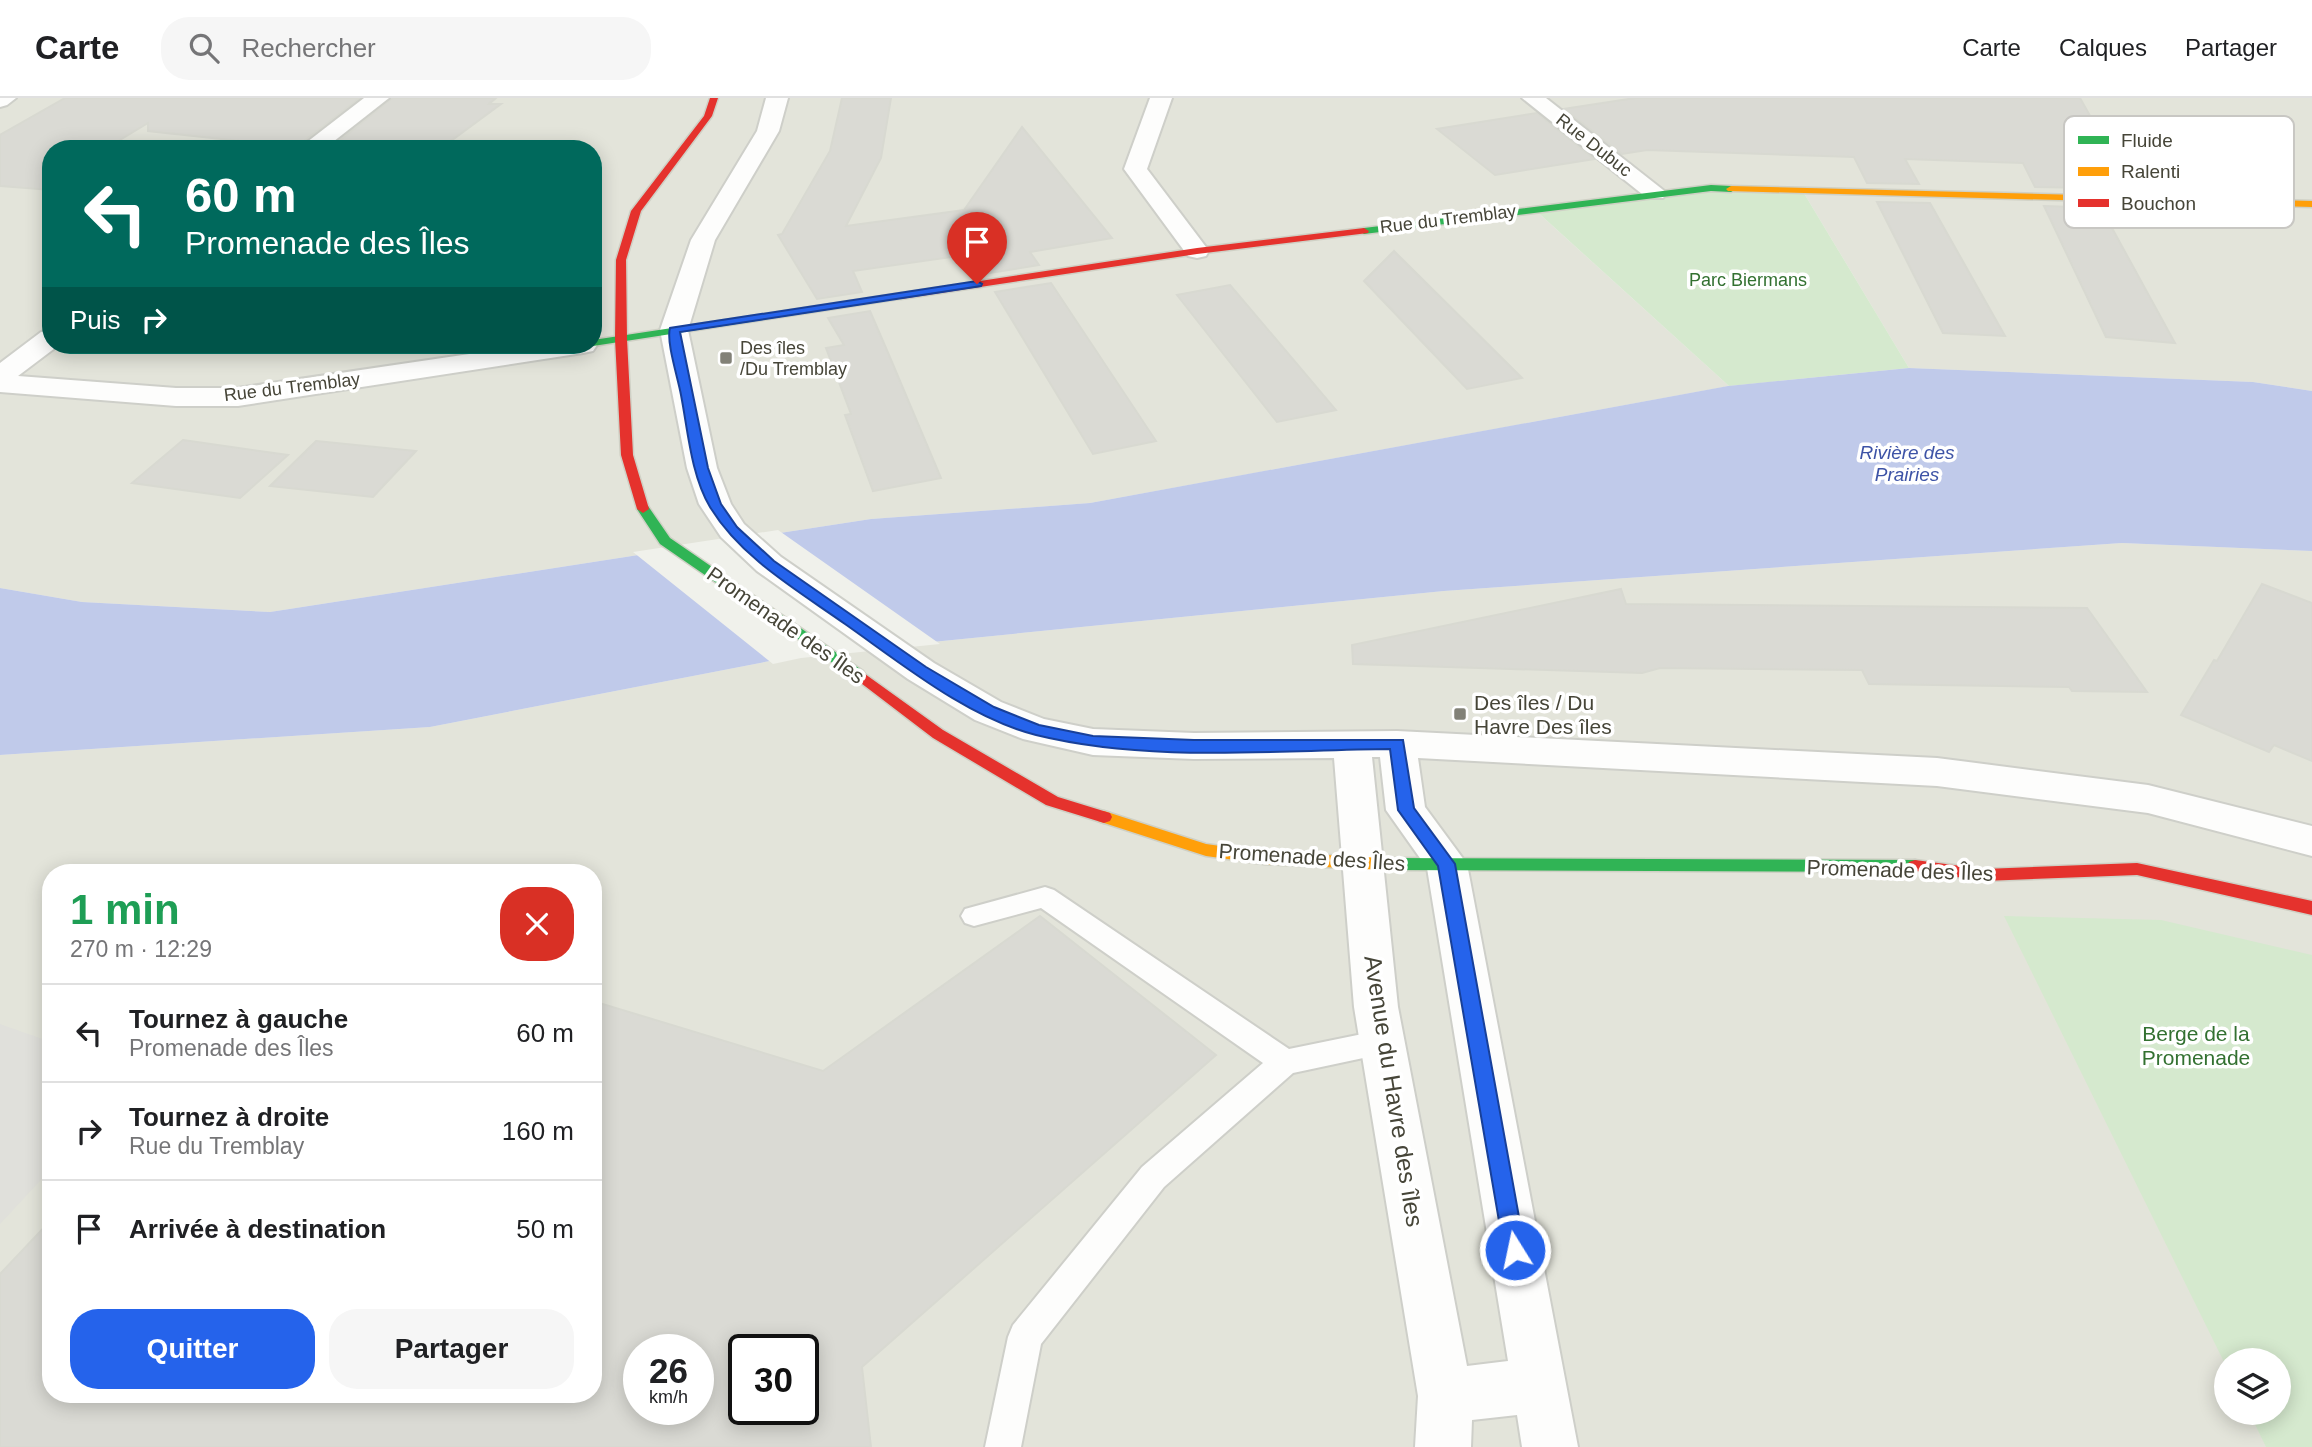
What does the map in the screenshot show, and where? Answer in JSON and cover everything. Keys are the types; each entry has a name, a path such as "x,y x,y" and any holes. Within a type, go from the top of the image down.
{"street":[{"path":"0,101 5,98"},
{"path":"321,140 377,98"},
{"name":"Promenade des Îles","path":"714,98 708,116 636,211 621,260 621,339 627,455 644,513 664,541 868,681 938,734 1052,801 1206,850 1264,858 1364,864 1913,866 1984,875 2137,869 2312,908"},
{"name":"Promenade des Îles","path":"777,98 768,131 703,240 674,330 702,468 715,504 732,530 769,564 921,671 988,711 1036,730 1093,742 1194,746 1397,744 1937,772 2148,799 2312,841"},
{"path":"1161,98 1136,169 1197,251"},
{"name":"Rue Dubuc","path":"1533,98 1655,193"},
{"name":"Rue du Tremblay","path":"602,342 1197,251 1655,193 1711,188 2064,198"},
{"path":"0,376 42,345"},
{"name":"Rue du Tremblay","path":"0,383 176,397 238,397 523,354"},
{"name":"Avenue du Havre des îles","path":"1352,744 1376,1007 1444,1421 1539,1385"},
{"path":"1397,744 1406,810 1447,864 1550,1447"}],"lane":[{"path":"974,916 1045,897 1285,1062"},
{"path":"1003,1447 1025,1337 1153,1177 1285,1062 1382,1042"}],"shaded area":[{"path":"0,98 2312,98 2312,391 2253,382 1909,368 1802,190 1534,209 1729,386 1090,503 871,519 270,612 82,602 0,588"},
{"path":"2122,543 2312,551 2312,1447 0,1447 0,755 430,727 801,655 1444,591"},
{"path":"0,1024 42,1039 42,1179 0,1224"}],"green space":[{"name":"Parc Biermans","path":"1802,190 1909,368 1729,386 1533,208 1655,193"},
{"name":"Berge de la Promenade","path":"2004,916 2161,920 2312,955 2312,1447 2266,1447 2255,1425 2291,1425 2291,1348 2217,1348"}],"water":[{"name":"Rivière des Prairies","path":"1909,368 2253,382 2312,391 2312,551 2122,543 1444,591 801,655 430,727 0,755 0,588 82,602 270,612 871,519 1090,503 1728,386"}],"pier":[{"path":"778,530 940,644 801,658 773,664 633,552"}],"building":[{"path":"65,98 360,98 305,140 231,140 148,131 148,123 120,140 42,140 42,189 0,186 0,135"},
{"path":"392,98 496,98 489,104 501,104 452,140 340,140"},
{"path":"842,98 891,98 881,158 846,226 964,210 1022,127 1112,238 1030,252 1039,265 984,274 972,254 853,271 862,292 817,299 778,235 782,234 830,151"},
{"path":"1635,98 2080,98 2090,116 2064,116 2064,188 2035,187 2023,163 1905,159 1919,184 1867,183 1854,157 1647,150 1622,154 1564,109"},
{"path":"1537,113 1594,159 1495,175 1437,129"},
{"path":"1877,202 1930,203 2005,336 1943,333"},
{"path":"2044,206 2064,207 2064,228 2112,228 2175,343 2106,337"},
{"path":"1394,251 1522,378 1467,389 1364,281"},
{"path":"1051,283 1156,441 1093,454 995,292"},
{"path":"1230,285 1336,410 1277,422 1177,295"},
{"path":"870,311 941,478 873,491 845,415 851,414 826,348 844,345 828,318"},
{"path":"183,440 288,455 240,498 132,483"},
{"path":"316,441 416,451 373,497 270,486"},
{"path":"2262,584 2312,603 2312,761 2274,745 2269,752 2181,715 2214,660 2217,661"},
{"path":"1621,589 1626,604 2087,608 2147,692 2072,691 2069,687 1869,684 1862,670 1660,668 1642,673 1353,664 1352,645"},
{"path":"1040,916 1216,1055 862,1367 871,1447 0,1447 0,1274 42,1230 42,1403 602,1403 602,1004 823,1071"}],"traffic: fast":[{"path":"1364,231 1711,188 1731,189"},
{"path":"602,342 901,296"},
{"path":"643,509 665,541 858,674"},
{"path":"1383,864 1915,866"}],"traffic: slow":[{"path":"1731,189 2064,198"},
{"path":"2294,204 2312,204"},
{"path":"1104,817 1206,850 1264,858 1383,864"}],"traffic: jam":[{"path":"643,509 627,455 621,339 621,260 636,211 708,116 714,98"},
{"path":"901,296 1197,251 1364,231"},
{"path":"858,674 938,734 1052,801 1104,817"},
{"path":"1915,866 1984,875 2137,869 2312,908"}],"place":[{"name":"Des îles /Du Tremblay","path":"726,358"},
{"name":"Des îles / Du Havre Des îles","path":"1460,714"}],"route":[{"path":"977,284 674,330 702,468 715,504 732,530 769,564 921,671 988,711 1036,730 1093,742 1194,746 1397,744 1406,810 1447,864 1515,1250"}]}
